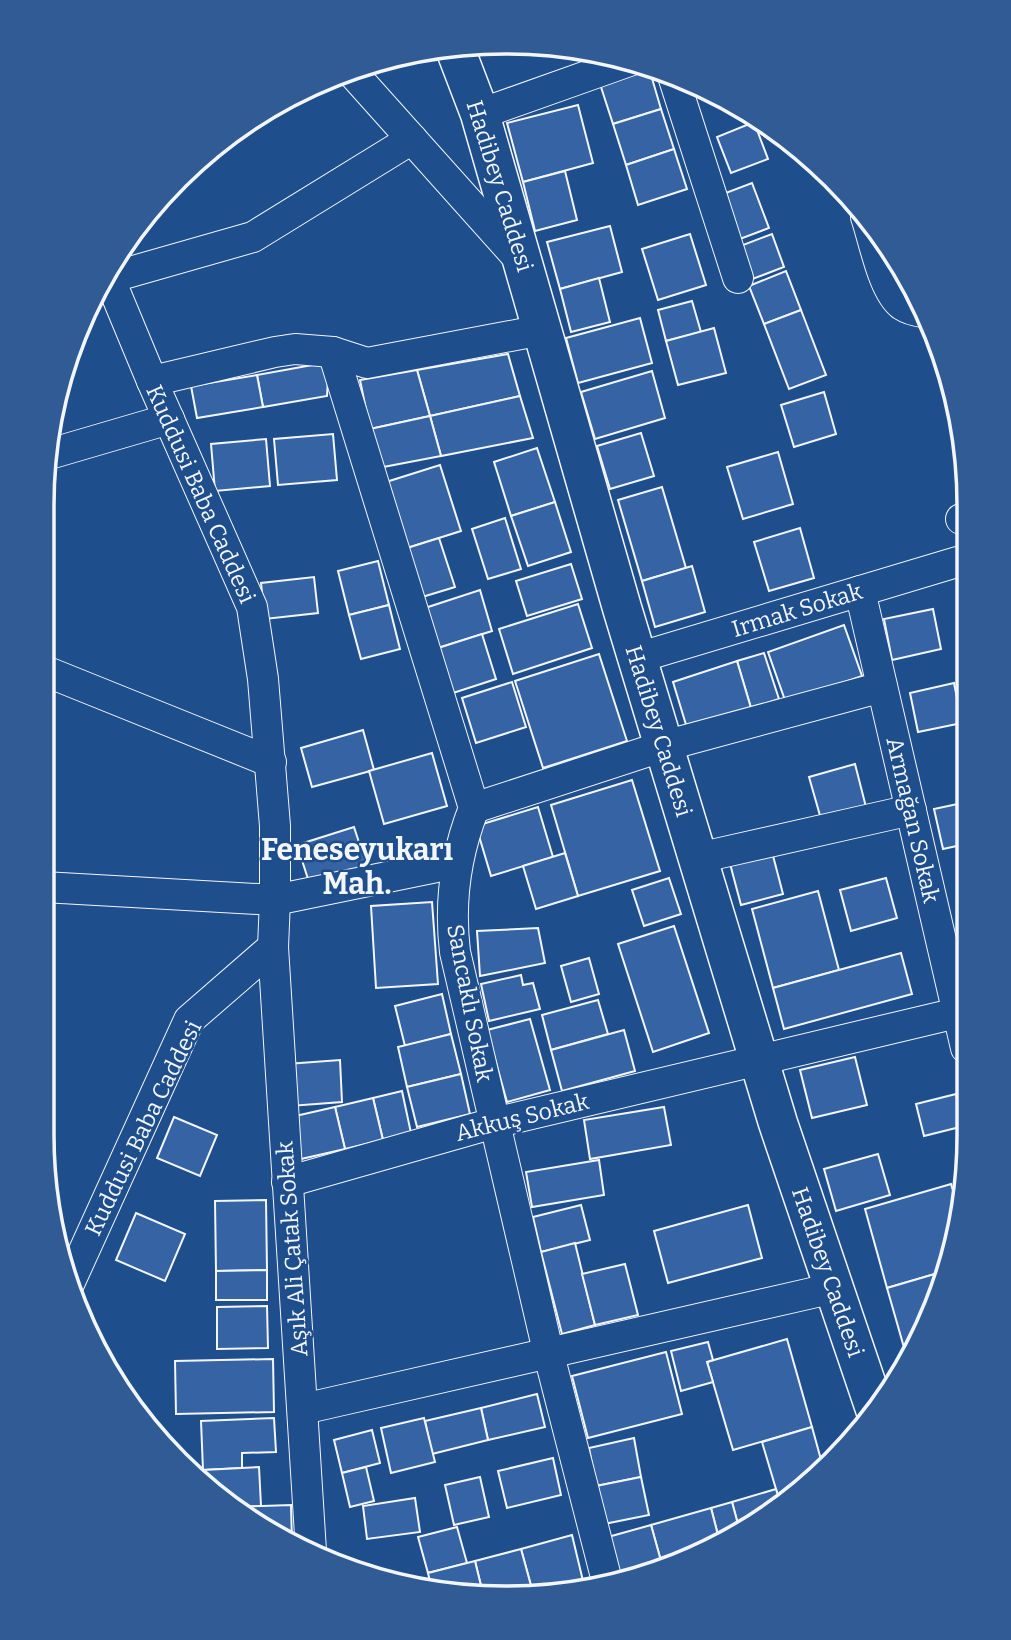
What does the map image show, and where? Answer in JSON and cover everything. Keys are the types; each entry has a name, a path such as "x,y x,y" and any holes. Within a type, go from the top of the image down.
{"main road":[{"name":"Hadibey Caddesi","path":"458,57 480,114 637,658 758,1059 871,1399"}],"street":[{"path":"480,114 611,67"},
{"path":"359,79 523,264"},
{"path":"677,89 738,278"},
{"path":"119,274 253,237 412,139"},
{"path":"877,249 891,291 901,304 912,310"},
{"name":"Kuddusi Baba Caddesi","path":"75,1270 190,1020 273,947 275,901 275,826 271,762 263,679 252,607 112,286"},
{"path":"152,382 295,349 332,352 368,363 542,330"},
{"path":"332,352 474,808 664,746 882,687"},
{"path":"58,452 169,419"},
{"name":"Irmak Sokak","path":"637,658 860,591 957,565"},
{"name":"Armağan Sokak","path":"860,591 957,1013"},
{"path":"54,675 271,762"},
{"name":"Sancaklı Sokak","path":"474,808 456,863 452,902 455,952 548,1351 605,1574"},
{"path":"698,858 911,810"},
{"path":"54,888 275,901 456,863"},
{"name":"Aşık Ali Çatak Sokak","path":"273,947 310,1541"},
{"name":"Akkuş Sokak","path":"287,1182 494,1122 957,1013"},
{"path":"303,1409 548,1351 834,1288"}],"building":[{"path":"633,73 652,78 661,109 613,124 600,84"},
{"path":"578,105 593,163 523,182 507,123"},
{"path":"661,109 674,149 626,165 613,124"},
{"path":"747,125 757,131 768,159 731,173 717,137"},
{"path":"674,149 687,189 638,205 626,165"},
{"path":"565,171 577,220 535,231 523,182"},
{"path":"752,183 769,228 732,242 715,197"},
{"path":"610,226 622,272 560,289 547,242"},
{"path":"690,234 706,285 658,300 642,249"},
{"path":"772,234 784,267 747,281 735,248"},
{"path":"786,271 801,310 764,324 749,286"},
{"path":"599,278 610,322 571,332 560,289"},
{"path":"692,301 701,332 666,341 658,310"},
{"path":"801,310 826,375 789,389 764,324"},
{"path":"640,318 652,363 578,383 566,338"},
{"path":"714,328 726,373 678,385 666,341"},
{"path":"508,354 520,396 430,416 417,370"},
{"path":"329,362 327,396 263,407 257,375"},
{"path":"417,370 430,416 370,429 360,380"},
{"path":"652,371 665,418 595,439 581,392"},
{"path":"257,375 263,407 197,418 191,386"},
{"path":"824,392 836,434 794,447 781,405"},
{"path":"520,396 533,438 441,456 430,416"},
{"path":"430,416 441,456 378,468 370,429"},
{"path":"641,433 654,476 610,489 597,446"},
{"path":"333,434 337,480 278,485 274,439"},
{"path":"266,439 270,486 215,491 211,444"},
{"path":"537,448 555,502 511,516 494,462"},
{"path":"778,452 793,504 743,519 727,467"},
{"path":"440,465 461,531 404,549 383,483"},
{"path":"662,487 686,568 642,581 618,500"},
{"path":"555,502 571,552 528,566 511,516"},
{"path":"505,518 521,569 488,579 472,529"},
{"path":"800,528 814,578 769,591 754,542"},
{"path":"439,538 455,587 419,598 404,549"},
{"path":"378,561 389,605 349,615 338,571"},
{"path":"571,564 582,599 527,616 516,581"},
{"path":"692,566 705,612 655,627 642,581"},
{"path":"314,577 318,613 265,619 261,583"},
{"path":"480,590 492,631 435,649 422,609"},
{"path":"578,604 592,648 513,674 499,629"},
{"path":"389,605 400,649 361,659 349,615"},
{"path":"933,609 941,649 892,660 884,619"},
{"path":"844,625 862,676 786,703 768,652"},
{"path":"482,634 496,679 450,694 435,649"},
{"path":"764,653 779,699 751,708 737,661"},
{"path":"599,654 627,741 543,768 515,681"},
{"path":"737,661 751,708 687,728 673,682"},
{"path":"512,682 526,727 476,743 462,698"},
{"path":"954,683 957,724 918,732 910,693"},
{"path":"363,730 374,770 312,787 301,748"},
{"path":"432,753 447,806 384,824 369,771"},
{"path":"855,764 866,807 821,819 809,777"},
{"path":"632,780 660,871 578,896 551,805"},
{"path":"957,804 957,846 943,849 934,809"},
{"path":"538,807 553,857 491,876 476,826"},
{"path":"354,827 367,867 310,885 297,845"},
{"path":"771,848 783,894 741,905 729,860"},
{"path":"565,853 578,896 536,909 523,866"},
{"path":"669,878 681,914 644,926 632,890"},
{"path":"886,878 897,918 851,931 840,890"},
{"path":"818,891 839,970 773,988 752,909"},
{"path":"432,902 438,984 376,988 371,906"},
{"path":"674,926 709,1033 653,1052 618,944"},
{"path":"538,928 545,963 480,976 477,931"},
{"path":"901,953 912,994 784,1029 773,988"},
{"path":"589,958 599,994 571,1002 561,966"},
{"path":"521,975 523,985 533,983 540,1009 489,1021 481,984"},
{"path":"442,994 451,1034 405,1046 395,1006"},
{"path":"598,1000 608,1034 551,1050 542,1015"},
{"path":"530,1019 550,1090 507,1102 487,1030"},
{"path":"624,1030 635,1071 562,1091 551,1050"},
{"path":"451,1034 461,1074 407,1087 398,1047"},
{"path":"855,1057 867,1105 812,1118 800,1070"},
{"path":"340,1060 342,1102 290,1106 287,1064"},
{"path":"461,1074 470,1114 417,1127 407,1087"},
{"path":"402,1091 411,1133 383,1140 373,1098"},
{"path":"956,1094 957,1128 924,1136 916,1104"},
{"path":"373,1098 383,1140 345,1149 335,1107"},
{"path":"335,1107 345,1149 301,1159 291,1117"},
{"path":"664,1107 671,1145 590,1159 584,1120"},
{"path":"174,1117 217,1135 200,1176 157,1158"},
{"path":"878,1154 890,1195 836,1211 824,1169"},
{"path":"599,1160 604,1195 532,1207 526,1172"},
{"path":"951,1184 953,1191 948,1223 935,1274 887,1288 865,1209"},
{"path":"266,1200 267,1270 216,1271 215,1201"},
{"path":"581,1205 590,1240 541,1252 533,1217"},
{"path":"748,1205 762,1258 668,1283 654,1231"},
{"path":"136,1213 185,1234 165,1281 116,1260"},
{"path":"575,1243 595,1325 562,1334 541,1252"},
{"path":"625,1264 638,1315 595,1325 582,1274"},
{"path":"267,1270 267,1300 216,1300 216,1271"},
{"path":"935,1274 904,1346 887,1288"},
{"path":"267,1306 268,1348 217,1349 217,1307"},
{"path":"787,1339 812,1427 733,1450 707,1362"},
{"path":"708,1342 713,1360 707,1362 713,1382 681,1391 671,1351"},
{"path":"666,1352 682,1414 588,1438 572,1376"},
{"path":"273,1359 274,1412 176,1414 175,1361"},
{"path":"537,1394 545,1427 488,1440 481,1408"},
{"path":"481,1408 488,1440 432,1454 425,1421"},
{"path":"274,1418 276,1452 242,1453 242,1468 204,1470 201,1421"},
{"path":"424,1418 435,1462 391,1473 381,1428"},
{"path":"812,1427 821,1458 778,1495 762,1442"},
{"path":"372,1430 380,1463 342,1473 334,1440"},
{"path":"634,1438 641,1477 596,1486 589,1448"},
{"path":"553,1458 561,1495 507,1508 498,1471"},
{"path":"259,1467 261,1506 250,1506 204,1470"},
{"path":"366,1467 374,1501 350,1507 342,1473"},
{"path":"480,1477 489,1517 454,1525 445,1485"},
{"path":"641,1477 649,1515 604,1524 596,1486"},
{"path":"776,1489 778,1495 737,1521 732,1502"},
{"path":"415,1498 420,1532 367,1539 363,1506"},
{"path":"732,1502 737,1521 717,1532 711,1508"},
{"path":"291,1505 292,1531 280,1525 250,1506"},
{"path":"711,1508 717,1532 660,1558 651,1525"},
{"path":"651,1525 660,1558 617,1571 608,1537"},
{"path":"457,1527 467,1563 428,1573 418,1537"},
{"path":"572,1535 583,1579 531,1585 521,1549"},
{"path":"521,1549 531,1585 481,1585 475,1561"},
{"path":"475,1561 481,1585 429,1579 428,1573"}],"district":[{"name":"Feneseyukarı Mah.","path":"357,867"}]}
